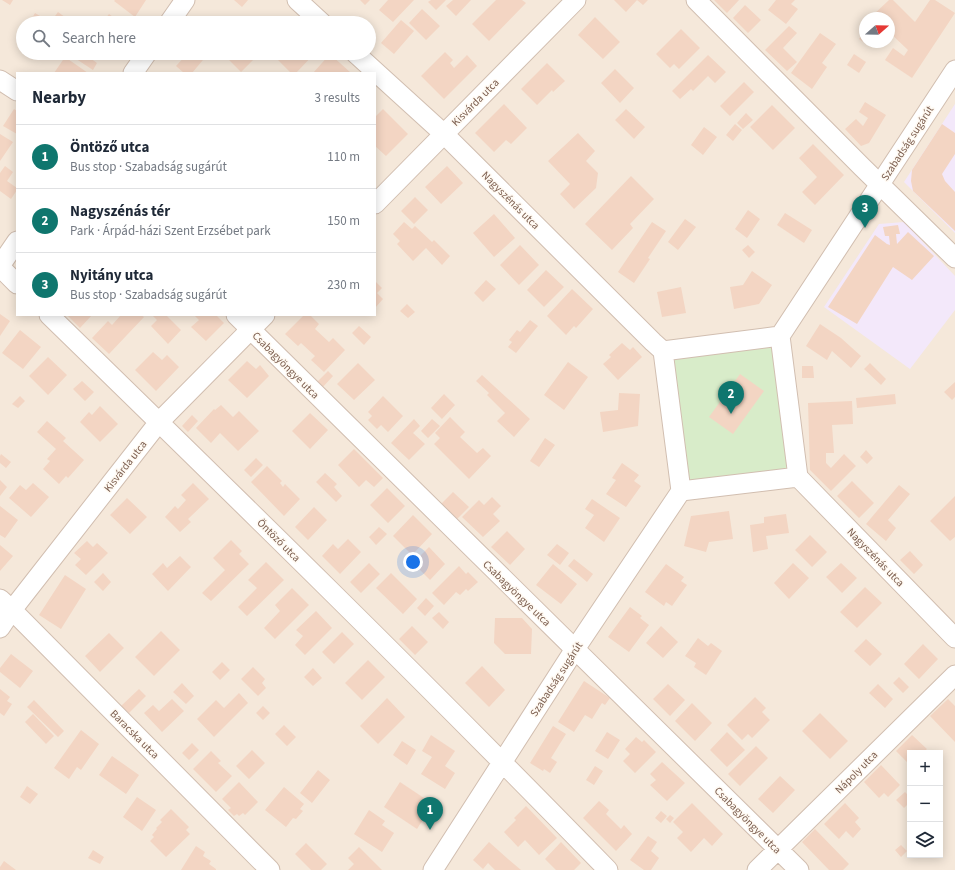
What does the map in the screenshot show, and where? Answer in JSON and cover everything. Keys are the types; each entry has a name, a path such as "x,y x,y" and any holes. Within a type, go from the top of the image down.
{"street":[{"path":"174,16 185,0"},
{"path":"297,0 314,16"},
{"name":"Kisvárda utca","path":"376,203 576,0"},
{"path":"696,0 955,258"},
{"path":"134,72 142,60"},
{"name":"Nagyszénás utca","path":"363,60 376,72"},
{"name":"Szabadság sugárút","path":"780,336 955,70"},
{"name":"Nagyszénás utca","path":"376,72 444,134 663,351"},
{"path":"0,80 16,90"},
{"path":"16,242 0,266 16,283"},
{"name":"Öntöző utca","path":"50,316 160,422 503,762 608,870"},
{"name":"Csabagyöngye utca","path":"237,316 799,870"},
{"name":"Kisvárda utca","path":"0,628 6,605 160,422 264,316"},
{"path":"780,336 798,477 681,491 663,351 780,336"},
{"name":"Nagyszénás utca","path":"798,477 955,638"},
{"name":"Szabadság sugárút","path":"433,870 575,649 681,491"},
{"name":"Baracska utca","path":"6,605 270,870"},
{"name":"Nápoly utca","path":"757,870 955,674"}],"shaded area":[{"path":"0,0 955,0 955,870 0,870"},
{"path":"955,104 955,233 904,182"},
{"path":"904,222 955,276 955,310 910,369 824,307 879,224"}],"green space":[{"path":"780,336 798,477 681,491 663,351"}],"building":[{"path":"2,0 13,0 10,5"},
{"path":"115,0 146,0 136,16 114,1"},
{"path":"234,0 248,0 242,7"},
{"path":"360,0 370,0 365,5"},
{"path":"388,0 414,0 393,22 379,10"},
{"path":"431,0 446,0 436,10 428,2"},
{"path":"453,0 471,0 456,16 446,6"},
{"path":"496,0 522,0 526,3 489,41 472,24"},
{"path":"614,0 637,0 626,12"},
{"path":"637,0 648,0 643,5"},
{"path":"714,0 739,0 727,13"},
{"path":"776,0 795,0 791,4 798,9 786,24 768,10"},
{"path":"889,0 893,0 915,22 930,0 935,0 955,13 912,78 885,60 893,48 904,56 908,50 895,38 895,12 876,12"},
{"path":"745,5 761,20 748,33 733,18"},
{"path":"422,9 440,26 426,40 409,23"},
{"path":"58,12 63,16 55,16"},
{"path":"35,13 40,16 33,16"},
{"path":"595,17 620,42 603,59 578,35"},
{"path":"401,20 414,31 394,54 381,43"},
{"path":"789,26 797,33 783,48 797,62 787,71 765,50"},
{"path":"681,29 700,48 679,69 674,64 670,68 656,54"},
{"path":"820,33 836,44 822,63 827,67 812,89 791,73"},
{"path":"445,52 453,60 450,63 454,68 467,55 477,66 444,99 421,76"},
{"path":"854,54 866,62 859,73 847,65"},
{"path":"708,55 726,72 715,83 708,76 693,91 691,89 680,99 672,91"},
{"path":"63,60 69,60 87,72 55,72"},
{"path":"78,60 93,60 97,63 93,70"},
{"path":"181,60 203,60 193,72 183,72 176,66"},
{"path":"229,60 253,60 241,72"},
{"path":"278,60 308,60 297,72 290,72"},
{"path":"325,60 337,60 350,72 314,72"},
{"path":"547,63 565,81 553,92 552,90 537,105 521,89"},
{"path":"615,69 634,88 620,103 601,83"},
{"path":"744,82 754,92 730,116 720,106"},
{"path":"865,102 886,115 869,143 861,146 845,129 856,119 863,126 868,118 859,112"},
{"path":"504,104 527,128 511,144 506,140 494,152 475,133"},
{"path":"772,105 795,128 773,150 750,127"},
{"path":"14,109 16,110 16,133 3,126"},
{"path":"383,109 408,134 386,156 376,147 376,116"},
{"path":"626,109 645,127 634,139 615,120"},
{"path":"746,113 753,120 743,129 737,123"},
{"path":"735,124 742,130 733,141 726,135"},
{"path":"942,124 955,133 955,154 942,174 945,181 955,192 955,231 913,191 911,181 912,170"},
{"path":"704,127 717,137 703,155 691,145"},
{"path":"578,133 595,151 586,161 598,173 596,188 574,209 560,194 570,184 548,161"},
{"path":"0,134 13,142 0,161"},
{"path":"813,144 844,175 815,205 802,192 817,177 799,158"},
{"path":"5,166 13,172 7,181 16,187 16,192 11,199 0,191 0,173"},
{"path":"447,166 463,183 441,204 425,187"},
{"path":"631,176 654,199 630,224 633,228 612,250 585,224"},
{"path":"415,197 428,210 414,224 401,211"},
{"path":"748,210 760,219 747,238 735,229"},
{"path":"785,213 812,230 804,243 777,225"},
{"path":"494,214 515,238 494,257 473,233"},
{"path":"685,219 696,227 678,250 668,242"},
{"path":"404,222 412,229 415,226 432,242 434,240 450,256 442,265 426,248 413,261 397,244 400,241 393,234"},
{"path":"652,222 666,231 634,283 618,272"},
{"path":"898,225 900,234 896,234 897,244 908,232 934,256 912,280 893,267 857,324 828,307 875,235 890,245 889,236 885,236 883,227"},
{"path":"520,245 539,265 519,285 500,265"},
{"path":"748,245 755,252 749,258 742,250"},
{"path":"546,270 564,287 544,307 527,290"},
{"path":"752,271 772,285 759,304 734,309 730,287 743,285"},
{"path":"486,280 496,289 483,302 474,293"},
{"path":"376,282 382,288 377,293 383,299 376,307"},
{"path":"681,287 686,313 662,317 657,292"},
{"path":"572,289 593,309 576,328 574,326 566,335 547,316"},
{"path":"407,304 415,312 408,318 400,311"},
{"path":"0,314 10,321 0,336"},
{"path":"68,316 91,316 80,328"},
{"path":"120,316 144,317 109,354 92,338 108,321 112,325"},
{"path":"153,316 167,316 181,330 168,344 151,326 157,320"},
{"path":"195,316 217,316 224,323 206,341 191,327 199,320"},
{"path":"303,316 311,316 319,324 315,329 329,342 333,338 345,350 324,372 311,360 315,356 301,343 298,346 285,334"},
{"path":"530,320 538,326 516,353 508,347 512,342 509,340 517,330 520,332"},
{"path":"820,324 841,338 861,356 851,368 832,351 827,360 806,346"},
{"path":"359,326 371,337 364,345 352,333"},
{"path":"20,330 41,347 23,369 2,353"},
{"path":"622,343 630,350 633,347 642,357 618,380 603,364 611,357 609,355"},
{"path":"153,352 162,360 167,355 179,367 156,391 135,370"},
{"path":"48,357 67,375 48,395 29,376"},
{"path":"247,361 256,369 260,365 269,376 247,398 228,380"},
{"path":"568,362 588,377 564,410 544,395"},
{"path":"358,363 375,380 354,400 337,384"},
{"path":"870,363 886,379 881,385 864,369"},
{"path":"802,366 813,366 814,378 802,378"},
{"path":"328,371 333,376 322,388 317,382"},
{"path":"740,374 764,391 733,434 709,417"},
{"path":"482,375 530,419 514,437 497,421 505,413 487,395 489,393 476,381"},
{"path":"82,381 94,392 85,401 73,389"},
{"path":"955,382 955,397 952,400 944,392"},
{"path":"619,393 640,394 638,426 603,432 600,412 618,410"},
{"path":"444,394 455,405 442,419 431,408"},
{"path":"895,394 896,404 857,408 856,398"},
{"path":"20,396 25,401 18,408 12,404"},
{"path":"383,396 403,416 388,432 381,425 377,429 368,420 372,416 368,412"},
{"path":"852,401 853,424 832,425 834,453 826,453 826,463 831,468 844,454 856,466 831,491 810,470 808,403"},
{"path":"221,405 233,417 239,411 259,431 238,451 220,433 211,443 196,428 214,409 215,410"},
{"path":"100,406 118,424 100,442 80,422 89,412 92,415"},
{"path":"310,413 328,430 310,449 292,431"},
{"path":"192,415 198,421 188,432 182,426"},
{"path":"450,417 465,432 460,437 477,453 483,448 491,456 469,479 434,444 440,438 435,433"},
{"path":"414,419 420,426 413,433 425,444 409,460 391,443"},
{"path":"432,419 440,426 428,438 421,431"},
{"path":"47,421 66,438 63,441 84,460 68,478 66,476 59,484 43,469 50,461 47,459 56,449 37,432"},
{"path":"545,438 555,445 539,467 530,461"},
{"path":"354,449 383,478 374,487 366,480 359,487 338,465"},
{"path":"866,450 873,458 867,464 860,457"},
{"path":"1,454 11,462 6,468 0,463"},
{"path":"256,458 263,465 251,477 244,470"},
{"path":"622,463 639,475 634,481 641,486 626,507 606,494 616,480 612,478"},
{"path":"267,466 282,481 280,483 283,487 285,484 300,499 284,516 251,482"},
{"path":"325,473 337,484 334,487 342,496 336,502 316,482"},
{"path":"0,480 7,487 0,496"},
{"path":"852,481 874,503 859,518 837,496"},
{"path":"33,483 49,497 31,517 9,498 20,485 26,490"},
{"path":"193,483 209,499 188,519 191,522 180,532 165,517 175,506 178,509 186,500 181,495"},
{"path":"899,485 910,494 888,520 896,528 886,541 866,524"},
{"path":"387,488 405,506 388,523 370,505"},
{"path":"453,492 469,507 457,519 441,504"},
{"path":"955,496 955,537 950,541 930,521"},
{"path":"492,497 501,506 493,514 500,521 483,537 462,517 479,500 484,505"},
{"path":"127,498 147,517 130,534 110,515"},
{"path":"592,499 620,518 604,542 585,528 594,515 585,509"},
{"path":"0,506 18,520 5,538 0,535"},
{"path":"314,507 327,520 308,540 295,527"},
{"path":"729,511 733,539 709,542 706,552 684,546 691,516"},
{"path":"786,514 789,533 766,536 768,549 753,552 750,525 764,523 764,517"},
{"path":"413,515 432,534 412,555 393,536"},
{"path":"379,527 387,534 376,545 369,537"},
{"path":"507,531 525,549 510,565 491,547"},
{"path":"810,535 827,552 812,567 795,550"},
{"path":"348,539 361,552 340,574 322,556 333,544 338,549"},
{"path":"231,540 242,551 239,554 249,564 211,601 202,593 225,570 213,558"},
{"path":"87,541 93,547 97,543 108,553 86,575 75,565 81,559 74,553"},
{"path":"557,544 569,553 560,565 547,555"},
{"path":"0,545 13,556 0,571"},
{"path":"429,547 445,564 430,580 413,563"},
{"path":"910,551 923,565 914,574 900,560"},
{"path":"180,556 191,567 168,591 152,574 163,563 167,568"},
{"path":"574,559 593,574 587,582 568,566"},
{"path":"266,562 284,580 247,616 238,607 257,588 248,580"},
{"path":"369,563 380,574 361,593 350,582"},
{"path":"793,563 809,578 789,599 774,583"},
{"path":"841,563 857,578 842,593 826,577"},
{"path":"553,564 577,584 561,604 536,585"},
{"path":"666,564 684,577 681,581 687,585 672,606 666,602 664,606 645,592"},
{"path":"459,566 466,574 468,572 478,582 468,591 466,589 460,595 456,592 444,605 432,593"},
{"path":"103,573 111,582 103,591 94,582"},
{"path":"391,573 417,599 403,614 376,588"},
{"path":"65,575 86,589 61,629 39,615"},
{"path":"865,587 882,603 857,628 840,612"},
{"path":"292,588 309,605 275,639 264,628 280,611 275,605"},
{"path":"426,598 434,606 425,616 417,608"},
{"path":"630,607 642,616 640,618 649,625 629,652 608,637"},
{"path":"316,611 332,628 305,655 295,645 303,636 296,630"},
{"path":"439,612 449,622 443,629 432,618"},
{"path":"495,618 522,618 532,629 531,654 505,654 494,643"},
{"path":"412,626 428,642 415,655 399,639"},
{"path":"661,626 678,642 663,658 646,643"},
{"path":"161,631 180,650 154,676 135,657"},
{"path":"342,632 354,644 334,664 322,652"},
{"path":"109,633 124,648 100,672 85,656"},
{"path":"698,638 708,646 711,643 722,651 706,675 694,667 696,663 685,656"},
{"path":"866,639 882,654 870,666 854,651"},
{"path":"923,644 938,659 919,679 904,664"},
{"path":"11,654 33,671 20,688 0,672 0,668"},
{"path":"368,660 385,677 362,700 345,683"},
{"path":"222,662 230,670 220,680 212,672"},
{"path":"482,666 505,690 489,707 465,683"},
{"path":"253,667 265,679 262,683 266,688 258,696 241,679"},
{"path":"313,668 322,678 313,686 304,677"},
{"path":"899,677 909,687 903,693 893,683"},
{"path":"584,681 610,698 605,705 602,703 592,719 585,715 574,732 558,722"},
{"path":"182,683 194,696 186,704 173,692"},
{"path":"668,684 685,700 670,716 653,699"},
{"path":"878,684 893,699 885,708 869,693"},
{"path":"0,689 10,697 7,701 12,704 4,716 0,713"},
{"path":"139,689 146,696 129,713 121,706"},
{"path":"239,693 248,703 214,737 197,719 216,700 224,708"},
{"path":"755,697 766,708 762,712 770,720 752,738 748,734 742,740 727,725"},
{"path":"387,698 405,717 378,744 360,726"},
{"path":"172,699 184,711 162,732 144,713 153,705 159,711"},
{"path":"948,699 955,706 955,742 930,716"},
{"path":"34,700 64,731 58,737 27,707"},
{"path":"692,703 712,723 695,741 675,721"},
{"path":"263,706 270,713 263,720 256,713"},
{"path":"820,713 848,741 830,759 802,731"},
{"path":"33,714 54,736 46,744 25,722"},
{"path":"284,725 296,737 287,746 275,734"},
{"path":"553,726 566,734 551,758 557,762 550,773 544,769 543,771 530,763"},
{"path":"81,730 99,744 81,770 77,767 69,779 54,768"},
{"path":"607,732 620,740 608,759 595,751"},
{"path":"727,732 745,750 727,767 710,750"},
{"path":"431,735 455,751 445,766 455,773 445,789 421,774 432,757 422,751"},
{"path":"912,735 927,749 907,750 907,762 896,751"},
{"path":"636,737 642,742 644,740 656,752 635,773 623,761 630,754 625,749"},
{"path":"402,741 416,750 407,765 393,755"},
{"path":"192,743 199,750 189,760 182,753"},
{"path":"756,746 768,758 740,786 728,774"},
{"path":"252,750 265,763 249,779 236,766"},
{"path":"211,751 221,761 218,763 232,776 216,792 193,769"},
{"path":"112,756 139,775 126,794 99,775"},
{"path":"662,762 685,783 667,801 650,785 656,780 650,774"},
{"path":"881,765 900,785 888,797 884,793 879,798 864,782"},
{"path":"595,766 603,771 594,785 586,780"},
{"path":"318,770 330,780 312,803 300,793"},
{"path":"780,776 795,790 773,813 758,799"},
{"path":"239,782 258,802 245,815 243,813 239,816 237,814 234,816 228,810 231,808 222,799"},
{"path":"400,782 433,804 417,829 384,807"},
{"path":"27,786 38,794 30,804 20,797"},
{"path":"284,787 304,804 300,809 303,811 296,819 293,818 286,827 265,810"},
{"path":"905,792 907,794 907,805 904,808 896,800"},
{"path":"137,797 156,810 142,831 123,817"},
{"path":"599,801 609,810 606,814 621,829 624,825 632,834 616,851 583,818"},
{"path":"692,803 723,834 712,846 704,838 691,852 677,838 683,832 673,822"},
{"path":"845,803 859,818 855,822 861,829 853,838 846,831 839,839 824,824"},
{"path":"526,806 557,838 539,855 525,840 518,847 504,832 516,820 514,818"},
{"path":"171,809 189,827 186,830 190,834 166,857 150,841 154,837 152,835 157,829 156,828 162,822 160,820"},
{"path":"369,810 385,821 382,825 394,833 382,852 354,834"},
{"path":"661,811 667,816 661,823 655,818"},
{"path":"670,815 674,818 670,823 666,819"},
{"path":"815,829 849,864 843,870 829,870 802,842"},
{"path":"648,836 657,842 651,851 659,858 651,870 644,870 630,860"},
{"path":"489,842 521,870 495,870 488,863 483,869 473,860"},
{"path":"561,842 581,863 574,870 556,870 545,859"},
{"path":"306,843 327,864 321,870 311,870 295,854"},
{"path":"901,845 907,851 901,857 895,850"},
{"path":"196,846 205,852 203,856 211,861 209,864 216,870 181,870"},
{"path":"359,847 382,870 348,870 354,864 348,858"},
{"path":"93,850 104,857 100,864 88,858"},
{"path":"4,861 16,870 0,870 0,867"}],"place":[{"name":"Nyitány utca","path":"865,228"},
{"name":"Nagyszénás tér","path":"731,414"},
{"name":"Öntöző utca","path":"430,830"}]}
